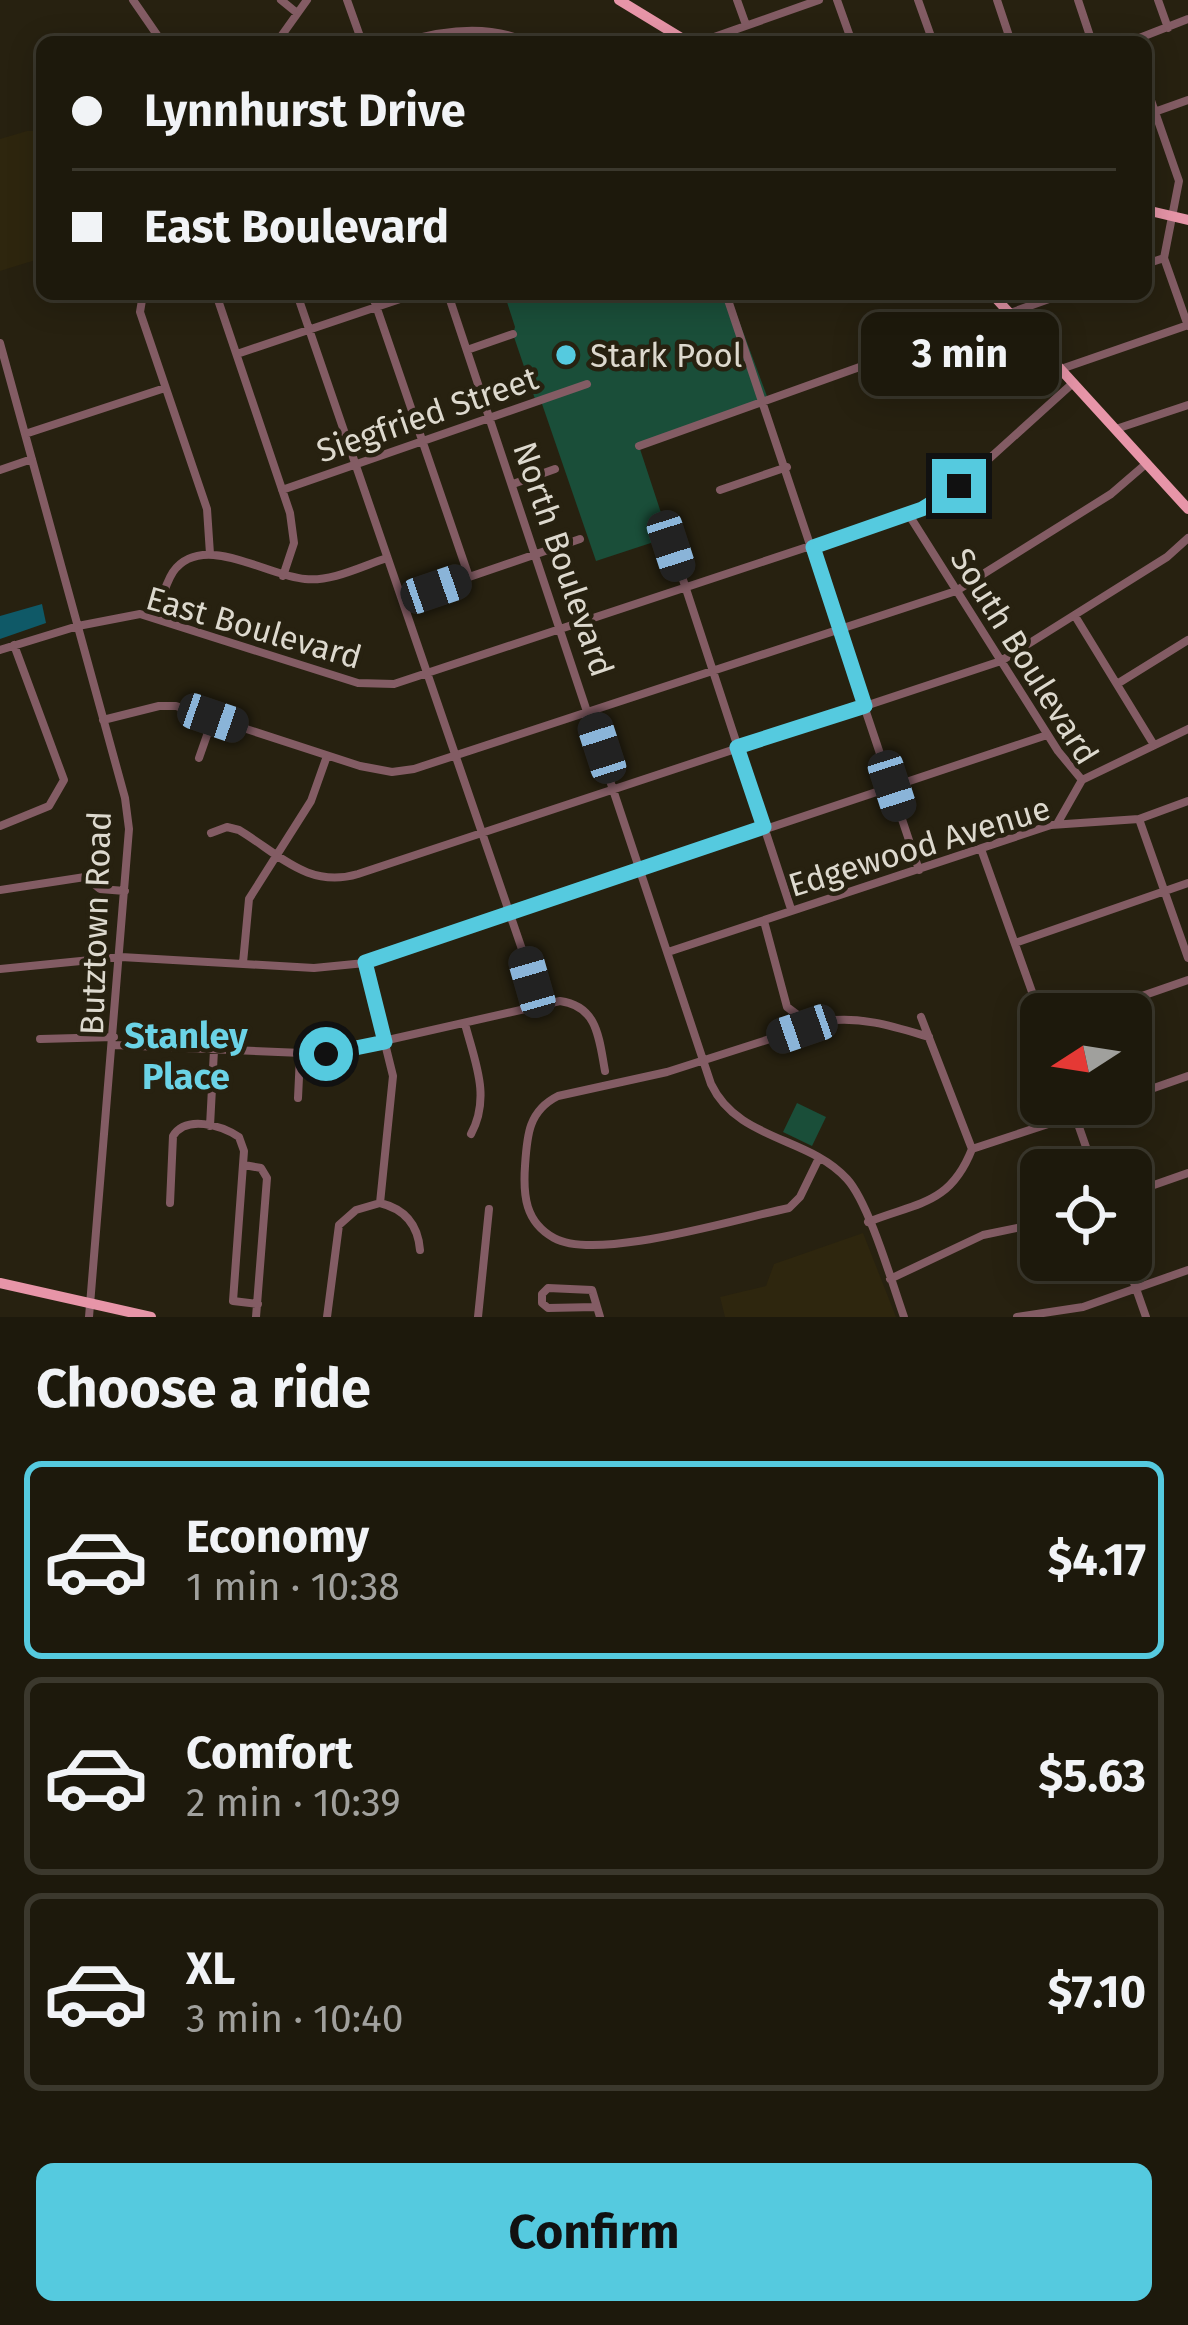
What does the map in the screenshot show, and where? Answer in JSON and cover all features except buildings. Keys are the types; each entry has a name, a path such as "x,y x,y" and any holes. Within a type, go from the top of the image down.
{"main road":[{"path":"619,0 678,36"},
{"path":"1152,212 1188,220"},
{"path":"997,300 1185,501"},
{"path":"0,1283 91,1311 151,1317"}],"street":[{"path":"133,0 158,36"},
{"path":"280,0 297,13"},
{"path":"281,36 307,0"},
{"path":"347,0 360,36"},
{"path":"737,0 746,25"},
{"path":"716,36 819,0"},
{"path":"837,0 850,36"},
{"path":"918,0 931,36"},
{"path":"997,0 1009,36"},
{"path":"1078,0 1090,36"},
{"path":"1158,0 1168,28"},
{"path":"1146,36 1188,19"},
{"path":"435,36 460,31 506,36"},
{"path":"1152,112 1188,100"},
{"path":"1061,369 1188,325 1164,258 1183,176 1152,117"},
{"path":"1152,262 1164,258"},
{"path":"141,300 140,312 207,509 210,554"},
{"path":"218,300 283,490 294,538 283,575"},
{"path":"299,300 537,1006"},
{"path":"374,300 469,578"},
{"path":"236,354 397,300"},
{"name":"North Boulevard","path":"450,300 716,1095 738,1119 846,1178 904,1317"},
{"path":"728,300 920,870"},
{"path":"639,446 1047,300"},
{"path":"467,350 513,334"},
{"name":"Butztown Road","path":"0,344 128,813 121,957 91,1311"},
{"name":"East Boulevard","path":"0,650 124,615 156,617 358,682 394,684 909,514 959,486 1073,383"},
{"name":"Siegfried Street","path":"283,490 587,384"},
{"path":"25,434 165,388"},
{"path":"1116,429 1188,404"},
{"path":"0,470 32,459"},
{"path":"104,720 158,706 392,772 956,591 1111,494 1147,463"},
{"path":"720,490 787,467"},
{"path":"513,484 555,470"},
{"name":"South Boulevard","path":"909,514 1047,734 1082,780 1058,824"},
{"path":"668,537 791,909"},
{"path":"212,833 235,828 304,874 335,880 1000,661 1167,557 1188,538"},
{"path":"402,600 580,539"},
{"path":"156,617 178,567 190,558 210,554 316,580 387,558"},
{"path":"1075,616 1154,746"},
{"path":"1117,684 1188,640"},
{"path":"0,826 49,806 64,780 14,645"},
{"path":"199,758 213,718"},
{"path":"1082,780 1188,729"},
{"path":"0,969 121,957 314,968 365,962 1047,734"},
{"path":"243,963 246,908 311,801 327,756"},
{"name":"Edgewood Avenue","path":"668,952 1058,824 1139,819 1188,801"},
{"path":"1139,819 1188,958"},
{"path":"981,849 1033,993"},
{"path":"0,890 85,877 100,889 125,891"},
{"path":"1015,943 1188,883"},
{"path":"764,921 787,1007 799,1016"},
{"path":"365,962 393,1085 380,1203"},
{"path":"1151,993 1188,980"},
{"path":"40,1039 300,1056 385,1042 560,1001 584,1009 595,1023 605,1071"},
{"path":"868,1222 941,1195 959,1178 972,1149 921,1017"},
{"path":"818,1160 800,1197 789,1208 624,1244 559,1240 540,1227 528,1210 524,1191 530,1127 537,1110 564,1094 703,1062 843,1018 928,1036"},
{"path":"465,1024 483,1099 471,1134"},
{"path":"210,1126 214,1050"},
{"path":"298,1098 300,1056"},
{"path":"1152,1089 1188,1076"},
{"path":"170,1203 175,1131 187,1124 210,1126 234,1132 244,1142 233,1301 258,1304"},
{"path":"972,1149 1048,1125"},
{"path":"244,1165 257,1166 267,1178 256,1317"},
{"path":"1152,1186 1188,1173"},
{"path":"327,1317 339,1225 356,1210 380,1203 395,1208 410,1221 420,1250"},
{"path":"478,1317 489,1209"},
{"path":"890,1279 983,1235 1020,1227"},
{"path":"1017,1317 1083,1307 1188,1270"},
{"path":"1134,1281 1147,1317"},
{"path":"548,1288 592,1290 598,1312 548,1308 542,1304 542,1294 548,1288"}],"shaded area":[{"path":"36,131 36,260 0,271 0,139"},
{"path":"863,1233 896,1317 725,1317 720,1297 766,1286 774,1264"}],"green space":[{"path":"506,300 731,300 768,399 639,446 669,537 596,561 541,401 536,402 513,334"},
{"path":"797,1103 826,1117 812,1146 783,1132"}],"water":[{"path":"42,604 46,623 0,639 0,616"}],"place":[{"name":"Stark Pool","path":"566,355"}],"district":[{"name":"Stanley Place","path":"186,1056"}],"route":[{"path":"326,1054 385,1042 365,962 764,827 737,747 865,706 813,547 922,509 959,486"}]}
